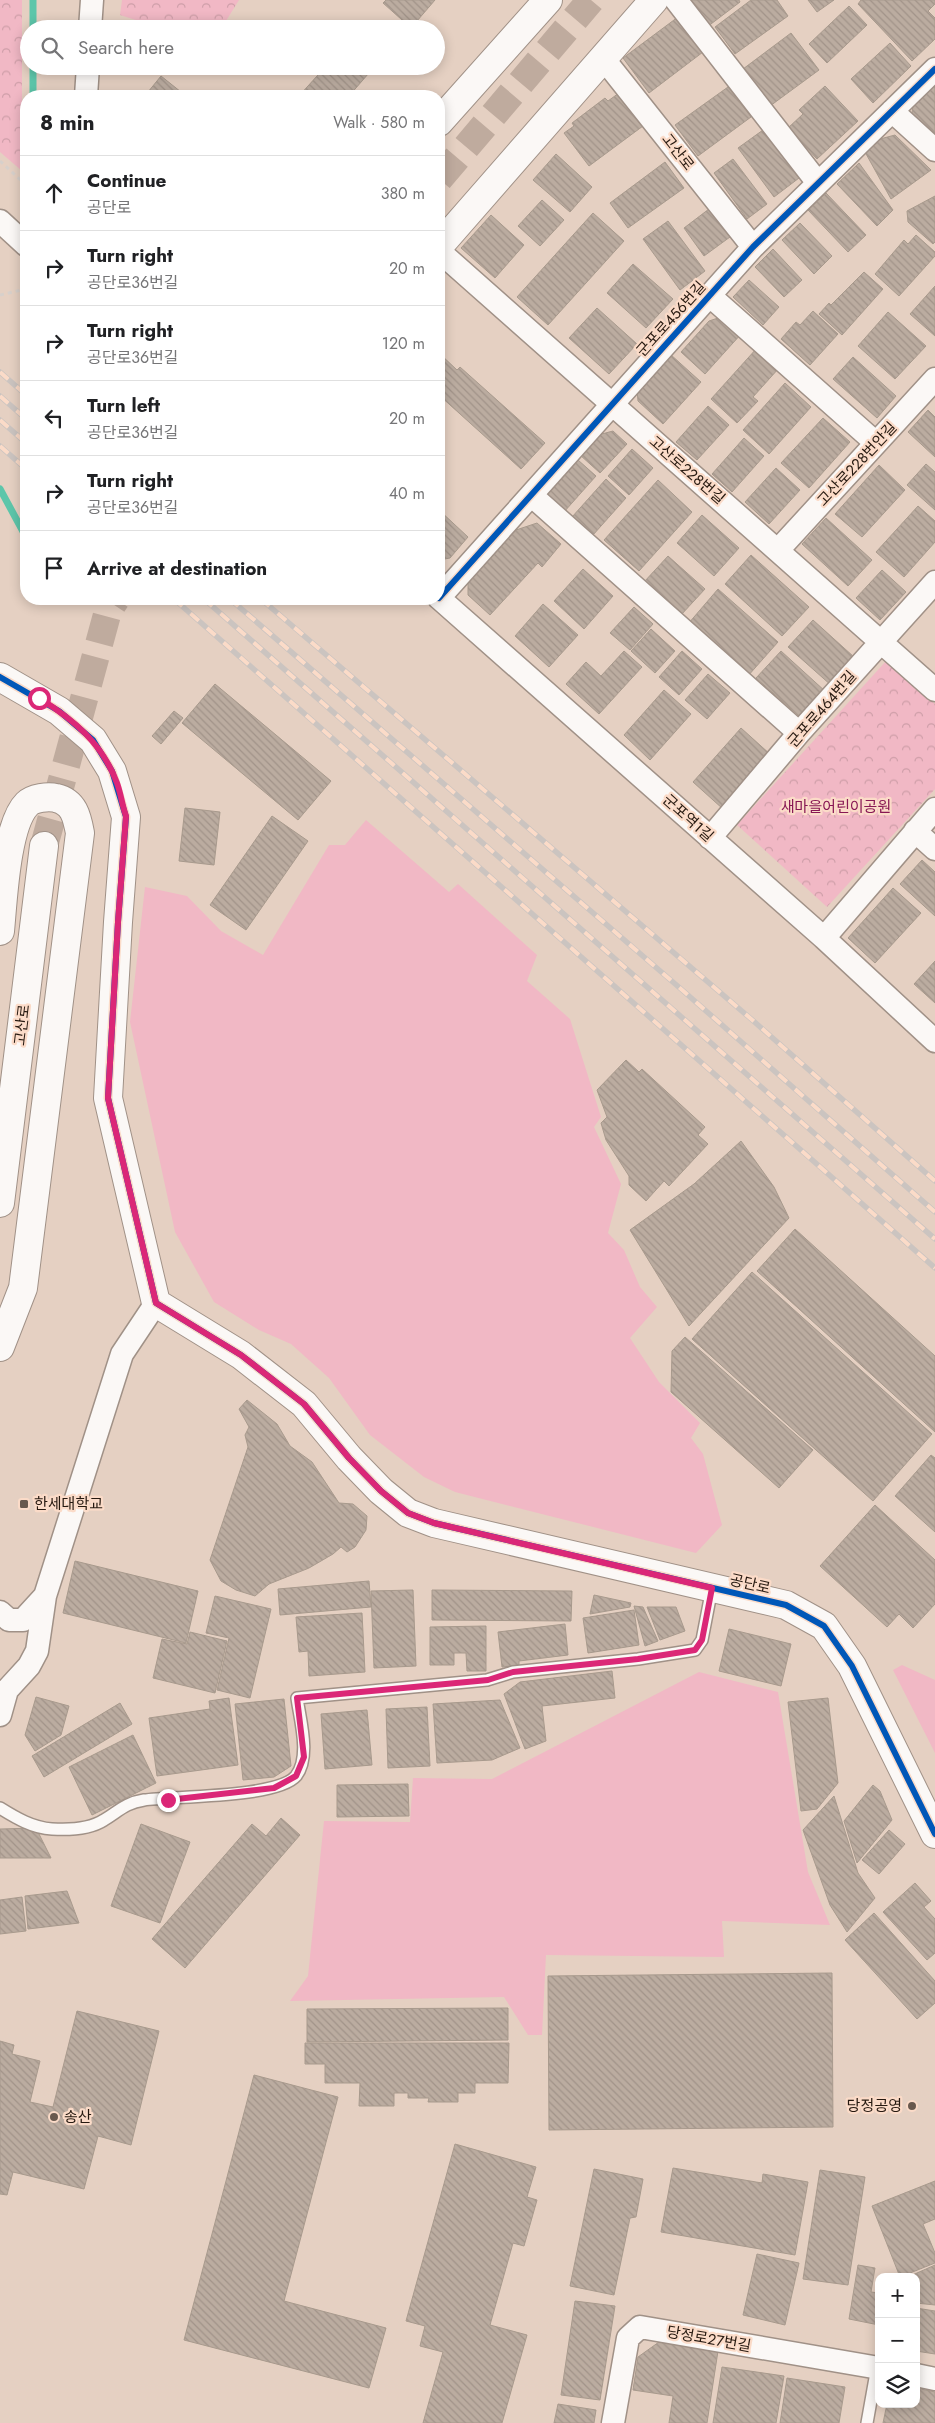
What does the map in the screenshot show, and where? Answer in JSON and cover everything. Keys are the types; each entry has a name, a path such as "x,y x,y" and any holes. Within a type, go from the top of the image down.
{"street":[{"path":"91,20 92,0"},
{"path":"445,115 548,0"},
{"path":"445,239 654,0"},
{"path":"676,0 818,183"},
{"name":"고산로","path":"603,58 752,247"},
{"name":"군포로456번길","path":"445,591 752,247 935,69"},
{"path":"86,90 87,75"},
{"path":"892,111 935,150"},
{"path":"0,215 20,220"},
{"path":"0,221 20,239"},
{"name":"고산로228번길","path":"445,256 779,549 935,690"},
{"name":"군포로456번길","path":"709,295 876,443"},
{"name":"고산로228번안길","path":"779,549 935,379"},
{"path":"531,495 799,733"},
{"name":"군포로464번길","path":"710,838 799,733 935,582"},
{"name":"군포역1길","path":"445,603 824,938 935,1041"},
{"path":"0,676 59,711 93,740 112,771 126,816 108,1098 156,1303 122,1354 45,1596 36,1651 29,1666 3,1691 0,1715"},
{"path":"0,931 9,854 15,823 27,804 40,798 56,798 68,803 76,813 80,832 23,1288 0,1347"},
{"path":"824,938 935,808"},
{"path":"915,831 935,849"},
{"name":"고산로","path":"0,1203 44,846"},
{"name":"공단로","path":"156,1303 241,1355 304,1404 374,1484 408,1513 434,1523 786,1605 824,1626 852,1666 935,1834"},
{"path":"0,1612 9,1620 23,1620 45,1596"},
{"name":"당정로27번길","path":"613,2423 628,2338 640,2327 875,2367"},
{"path":"920,2376 935,2379"}],"lane":[{"path":"0,1808 22,1822 51,1829 83,1828 104,1821 121,1806 143,1800 274,1788 296,1776 304,1757 297,1698 488,1680 513,1672 638,1659 695,1650 702,1640 712,1588"},
{"path":"867,2423 875,2383"}],"path":[{"path":"0,162 20,180"},
{"path":"0,294 3,296 20,291"}],"green space":[{"path":"0,0 22,0 22,20 20,20 20,75 22,75 22,90 20,90 20,169 0,152"},
{"path":"122,0 239,0 227,20 136,20 120,15"},
{"name":"새마을어린이공원","path":"887,660 935,704 935,789 827,907 737,825"},
{"path":"366,820 449,892 458,884 537,955 527,981 570,1019 601,1117 594,1127 621,1184 608,1233 624,1250 640,1287 657,1307 630,1338 659,1382 700,1423 691,1438 703,1454 722,1525 696,1553 455,1492 424,1477 370,1435 329,1378 291,1344 259,1330 214,1302 175,1232 130,1022 145,887 187,896 221,931 263,955 329,845 345,845"},
{"path":"902,1665 935,1680 935,1753 893,1670"},
{"path":"699,1672 778,1692 808,1872 830,1925 722,1921 724,1957 546,1955 542,2035 528,2035 504,1997 290,2001 308,1976 324,1821 410,1822 413,1778 492,1779"}],"building":[{"path":"386,0 435,0 418,20 402,20 383,3"},
{"path":"687,0 739,0 740,2 707,27"},
{"path":"751,0 777,0 788,16 735,54 715,27"},
{"path":"808,0 834,0 817,12"},
{"path":"861,0 935,0 935,4 928,11 935,18 935,39 912,61 858,4"},
{"path":"849,6 867,25 827,63 809,44"},
{"path":"678,17 703,52 649,93 623,58"},
{"path":"791,33 819,70 770,106 743,69"},
{"path":"890,43 911,66 873,103 851,79"},
{"path":"318,75 367,75 354,90 304,90"},
{"path":"161,76 178,90 150,90"},
{"path":"935,80 935,143 911,122 913,105"},
{"path":"825,86 858,121 817,159 788,128 803,114 799,110"},
{"path":"728,87 751,117 698,156 675,125"},
{"path":"619,93 643,126 589,166 564,133 574,126 572,123 605,98 608,101"},
{"path":"763,130 799,178 774,197 738,148"},
{"path":"895,135 931,170 891,199 865,152 880,139"},
{"path":"556,154 592,187 570,212 533,180"},
{"path":"733,159 767,204 747,219 714,173"},
{"path":"665,162 684,188 628,228 610,203"},
{"path":"859,163 893,210 877,226 837,184"},
{"path":"826,193 866,235 848,252 808,210"},
{"path":"935,196 935,242 933,244 908,222 907,211"},
{"path":"542,200 564,220 540,246 518,226"},
{"path":"709,209 730,237 704,256 684,228"},
{"path":"593,213 624,241 548,325 517,297"},
{"path":"491,215 524,245 495,278 461,248"},
{"path":"668,221 705,271 680,290 643,239"},
{"path":"800,223 832,256 814,274 782,240"},
{"path":"916,235 935,252 935,256 899,296 875,274 904,240 908,244"},
{"path":"773,249 802,280 784,297 755,267"},
{"path":"633,264 673,299 646,328 607,293"},
{"path":"864,272 883,289 842,335 819,314 829,303 831,305"},
{"path":"749,280 779,307 763,325 733,297"},
{"path":"935,286 935,336 910,314"},
{"path":"597,308 637,344 609,374 569,338"},
{"path":"813,311 838,334 810,365 781,339 796,322 800,325"},
{"path":"888,312 926,346 895,379 858,346"},
{"path":"724,316 742,333 705,374 681,352 709,321"},
{"path":"757,348 779,368 753,397 758,401 737,423 711,399"},
{"path":"670,354 701,382 663,424 638,401 637,390"},
{"path":"853,357 896,396 877,418 833,379"},
{"path":"445,359 457,370 460,367 545,443 521,469 445,400"},
{"path":"785,383 811,407 769,454 743,430"},
{"path":"708,406 729,425 697,460 676,442"},
{"path":"928,410 935,417 935,457 908,432"},
{"path":"823,418 850,442 809,488 781,463"},
{"path":"613,431 627,444 600,473 580,455 598,435"},
{"path":"744,438 764,456 732,492 712,474"},
{"path":"632,449 653,468 629,495 608,476"},
{"path":"578,460 596,476 564,512 546,495"},
{"path":"926,464 935,472 935,510 907,485"},
{"path":"879,465 905,490 862,537 835,514"},
{"path":"776,468 800,490 769,524 745,502"},
{"path":"606,479 626,498 593,535 572,517"},
{"path":"658,480 692,512 639,571 604,540"},
{"path":"918,506 935,521 935,542 904,577 876,552"},
{"path":"702,515 739,548 714,576 677,543"},
{"path":"445,516 468,537 450,558 445,559"},
{"path":"826,518 872,560 848,586 802,544"},
{"path":"537,523 561,544 542,567 538,563 490,615 468,595 468,582 516,530"},
{"path":"751,555 809,607 782,636 725,584"},
{"path":"668,556 705,589 681,615 644,582"},
{"path":"583,569 613,596 584,629 554,601"},
{"path":"882,570 906,592 880,620 856,598"},
{"path":"718,589 778,642 747,677 688,624"},
{"path":"543,604 578,635 549,667 515,636"},
{"path":"634,607 653,624 630,650 610,633"},
{"path":"813,620 854,657 832,686 788,647"},
{"path":"651,629 675,651 655,673 631,651"},
{"path":"624,651 642,667 599,714 566,684 586,662 601,676"},
{"path":"682,651 702,669 679,695 659,677"},
{"path":"781,651 826,692 805,715 799,716 756,678"},
{"path":"708,674 730,693 707,719 685,700"},
{"path":"215,684 331,781 298,820 182,723"},
{"path":"664,690 691,714 650,760 624,735"},
{"path":"174,711 183,718 161,744 152,736"},
{"path":"741,728 771,755 723,809 693,782"},
{"path":"185,808 220,812 214,865 179,861"},
{"path":"272,816 308,841 246,930 210,905"},
{"path":"922,860 935,872 935,916 900,884"},
{"path":"893,888 921,913 875,963 848,938"},
{"path":"935,961 935,1003 914,984"},
{"path":"626,1060 639,1072 642,1069 705,1127 698,1135 708,1144 669,1186 664,1181 646,1201 629,1185 629,1176 606,1140 601,1123 607,1117 597,1090"},
{"path":"741,1141 774,1187 789,1218 689,1326 630,1230 694,1184"},
{"path":"795,1229 935,1356 935,1432 757,1271"},
{"path":"752,1272 932,1434 873,1501 692,1339"},
{"path":"685,1337 813,1450 779,1488 671,1392 672,1351"},
{"path":"247,1400 277,1424 290,1446 312,1462 339,1503 353,1504 367,1516 366,1530 355,1547 347,1552 341,1547 309,1568 269,1584 255,1596 236,1590 221,1581 210,1560 248,1447 245,1435 249,1427 239,1409"},
{"path":"931,1455 935,1458 935,1532 895,1496"},
{"path":"875,1505 935,1560 935,1604 913,1628 899,1614 887,1627 820,1566"},
{"path":"75,1561 198,1591 186,1643 63,1613"},
{"path":"369,1581 371,1607 280,1615 278,1589"},
{"path":"413,1590 416,1666 374,1668 371,1591"},
{"path":"432,1590 572,1591 571,1621 432,1620"},
{"path":"594,1595 631,1603 630,1607 590,1614"},
{"path":"215,1596 271,1609 250,1698 217,1690 229,1638 206,1633"},
{"path":"634,1606 643,1607 658,1641 645,1646"},
{"path":"647,1607 676,1607 685,1631 660,1640"},
{"path":"634,1610 639,1645 588,1653 583,1618"},
{"path":"362,1613 365,1672 309,1676 308,1651 299,1652 296,1617"},
{"path":"565,1624 568,1655 519,1661 519,1665 502,1667 498,1632"},
{"path":"486,1626 486,1671 467,1671 466,1653 454,1653 454,1665 430,1665 430,1627"},
{"path":"729,1629 791,1644 781,1686 719,1671"},
{"path":"190,1632 227,1641 215,1693 153,1678 162,1639 187,1644"},
{"path":"612,1671 615,1698 542,1706 546,1741 525,1749 504,1694 520,1682"},
{"path":"36,1697 69,1706 61,1735 35,1751 25,1735"},
{"path":"229,1698 238,1765 157,1776 149,1718 210,1709 209,1701"},
{"path":"828,1698 838,1783 817,1809 801,1811 788,1702"},
{"path":"284,1699 291,1766 274,1777 243,1780 235,1704"},
{"path":"500,1700 520,1748 492,1760 437,1763 433,1704"},
{"path":"120,1703 132,1724 44,1777 32,1756"},
{"path":"427,1707 430,1766 388,1768 386,1709"},
{"path":"367,1710 372,1765 325,1769 321,1714"},
{"path":"133,1735 156,1783 92,1815 69,1767"},
{"path":"408,1784 409,1816 337,1817 337,1785"},
{"path":"873,1785 880,1791 892,1820 857,1863 844,1821"},
{"path":"834,1796 858,1873 875,1898 847,1932 830,1905 803,1830"},
{"path":"281,1818 300,1835 185,1968 152,1939 252,1824 266,1836"},
{"path":"141,1824 190,1842 160,1923 111,1906"},
{"path":"36,1828 51,1858 0,1858 0,1829"},
{"path":"889,1830 905,1844 879,1874 862,1860"},
{"path":"915,1883 931,1901 924,1907 935,1919 935,1953 927,1960 883,1912"},
{"path":"67,1891 79,1923 28,1929 25,1896"},
{"path":"22,1897 26,1931 0,1934 0,1900"},
{"path":"874,1913 935,1981 935,2003 917,2019 845,1940"},
{"path":"832,1973 833,2127 549,2130 548,1976"},
{"path":"508,2008 508,2040 307,2042 307,2009"},
{"path":"77,2011 159,2031 131,2145 98,2136 84,2189 13,2172 7,2195 0,2194 0,2041 14,2045 12,2054 40,2061 30,2102 53,2107"},
{"path":"305,2043 509,2043 508,2083 475,2083 475,2093 458,2093 458,2102 428,2102 429,2098 408,2098 408,2093 394,2093 394,2106 359,2106 360,2083 325,2083 325,2064 305,2064"},
{"path":"254,2075 338,2097 284,2301 386,2328 369,2388 184,2340"},
{"path":"455,2144 536,2167 527,2197 537,2200 524,2246 513,2243 490,2325 527,2335 502,2423 423,2423 443,2352 420,2346 425,2326 406,2321"},
{"path":"673,2168 762,2183 763,2174 808,2182 795,2255 661,2232"},
{"path":"594,2169 643,2179 636,2217 630,2218 614,2295 570,2286"},
{"path":"820,2170 865,2177 848,2285 803,2279"},
{"path":"935,2181 935,2219 923,2224 935,2253 935,2263 910,2273 898,2273 872,2206"},
{"path":"757,2254 799,2263 785,2325 743,2315"},
{"path":"858,2265 875,2268 871,2292 875,2292 875,2324 849,2319"},
{"path":"935,2265 935,2305 920,2303 920,2273 917,2273"},
{"path":"575,2301 615,2306 600,2400 561,2395"},
{"path":"920,2309 935,2311 935,2354 920,2352"},
{"path":"659,2342 718,2351 707,2423 669,2423 673,2396 633,2390 638,2357"},
{"path":"722,2367 784,2376 776,2423 713,2423"},
{"path":"787,2378 845,2387 839,2423 780,2423"},
{"path":"920,2389 935,2392 935,2423 883,2423 886,2408 920,2408"},
{"path":"558,2404 596,2410 594,2423 554,2423"}],"waterway":[{"path":"33,0 33,20"},
{"path":"33,75 33,90"},
{"path":"0,489 20,526"}],"tunnel":[{"path":"445,172 591,0"},
{"path":"44,846 108,611 112,605"}],"railway":[{"path":"0,372 20,390"},
{"path":"0,396 20,414"},
{"path":"0,420 20,438"},
{"path":"0,446 20,464"},
{"path":"181,605 935,1268"},
{"path":"211,605 935,1239"},
{"path":"237,605 681,989 935,1212"},
{"path":"268,605 750,1018 935,1181"}],"cycle path":[{"path":"445,591 753,247 935,69"},
{"path":"0,677 59,711 93,740 112,771 126,817 108,1098 156,1303 241,1355 304,1404 349,1458 381,1491 408,1513 434,1523 786,1605 824,1626 852,1666 935,1834"}],"place":[{"name":"한세대학교","path":"24,1504"},
{"name":"당정공영","path":"912,2106"},
{"name":"송산","path":"54,2117"}],"route":[{"path":"39,698 82,729 103,753 118,786 126,816 108,1098 156,1303 241,1355 304,1404 349,1458 381,1491 408,1513 434,1523 712,1588 702,1640 695,1650 638,1659 513,1672 488,1680 297,1698 304,1757 296,1776 274,1788 168,1800"}]}
